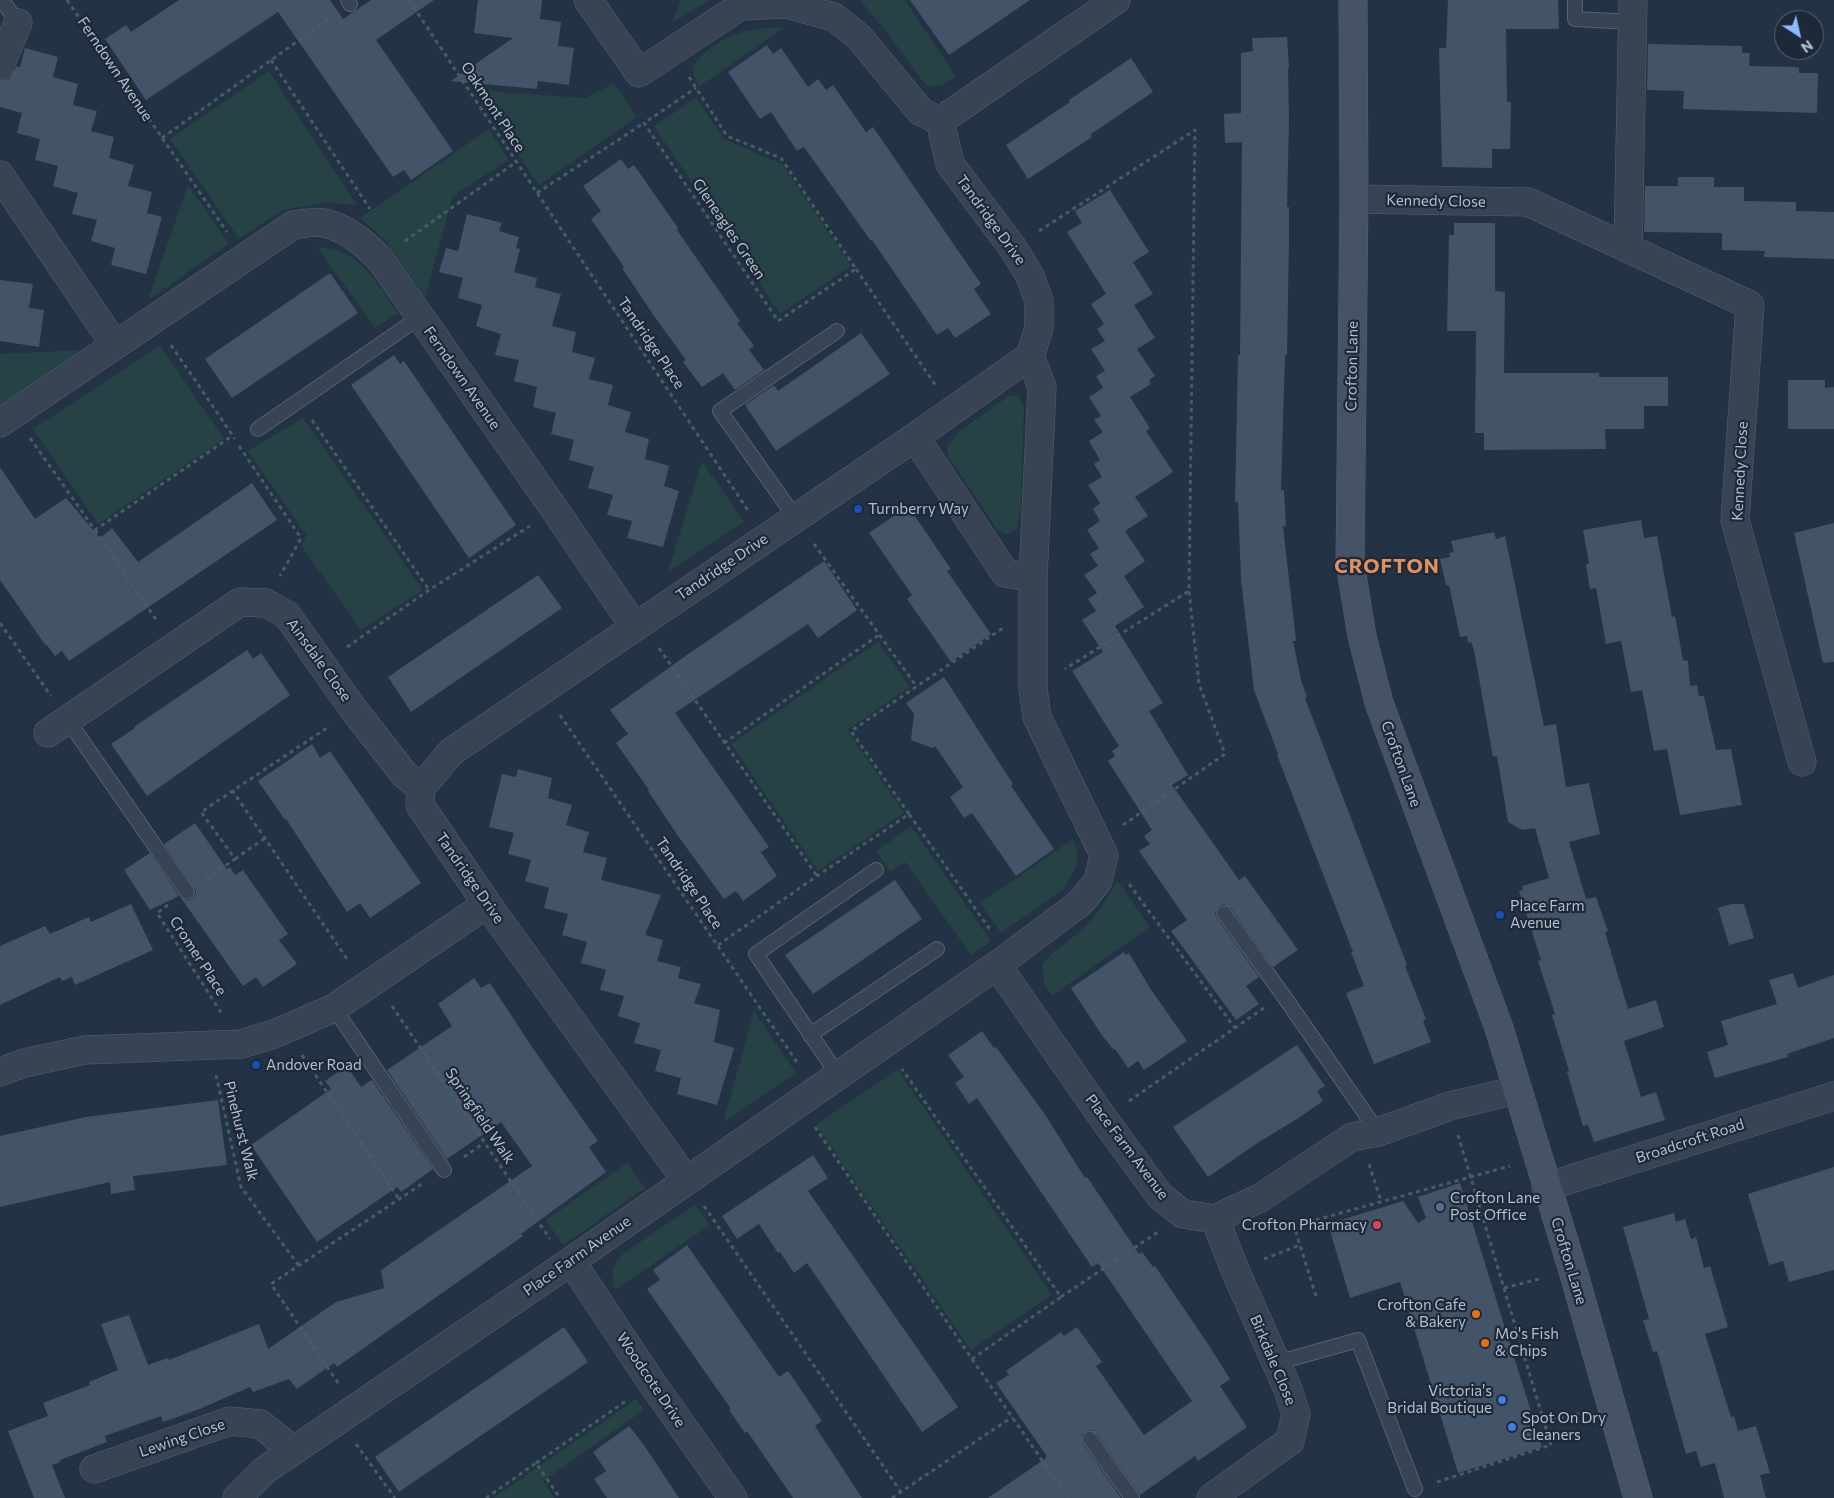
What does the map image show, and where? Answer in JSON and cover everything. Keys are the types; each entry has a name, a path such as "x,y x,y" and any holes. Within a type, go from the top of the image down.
{"street":[{"path":"588,0 639,73 741,6 786,4 835,9 922,112 940,121 1107,2"},
{"name":"Crofton Lane","path":"1353,0 1354,199 1350,563 1362,636 1378,703 1499,1028 1516,1090 1540,1158 1546,1187 1573,1271 1638,1498"},
{"path":"1628,249 1633,11"},
{"path":"0,66 18,24"},
{"name":"Tandridge Drive","path":"686,1180 487,904 420,805 421,788 451,752 1030,356 1039,328 1038,301 1030,276 1013,248 950,164 940,121"},
{"path":"0,175 115,345"},
{"name":"Kennedy Close","path":"1354,199 1528,202 1750,305 1736,520 1802,762"},
{"name":"Ferndown Avenue","path":"7,418 293,224 323,222 348,231 364,243 380,260 637,624"},
{"path":"997,965 1080,903 1098,881 1100,854 1038,717 1033,689 1033,578 1042,388 1030,356"},
{"path":"914,436 1005,573 1033,578"},
{"name":"Ainsdale Close","path":"57,726 240,602 266,603 287,615 354,710 404,774 421,788"},
{"path":"0,1072 24,1063 85,1050 241,1044 284,1030 334,1008 487,904"},
{"name":"Place Farm Avenue","path":"236,1498 265,1470 569,1263 997,965 1103,1118 1160,1196 1184,1214 1215,1219"},
{"path":"1215,1219 1260,1198 1352,1137 1450,1106 1516,1090"},
{"name":"Broadcroft Road","path":"1546,1187 1834,1096"},
{"name":"Birkdale Close","path":"1211,1498 1290,1441 1296,1414 1287,1387 1235,1270 1215,1219"},
{"name":"Woodcote Drive","path":"569,1263 733,1498"},
{"name":"Lewing Close","path":"94,1469 230,1422 260,1424 294,1450"}],"lane":[{"path":"2,0 18,24"},
{"path":"1575,0 1575,19 1633,11"},
{"path":"258,429 420,317"},
{"path":"795,517 720,410 837,331"},
{"path":"57,726 187,892"},
{"path":"838,1075 756,954 876,870"},
{"path":"1224,913 1284,995 1369,1133"},
{"path":"810,1035 937,949"},
{"path":"334,1008 444,1170"},
{"path":"1276,1363 1358,1340 1416,1489"},
{"path":"1090,1439 1132,1498"}],"path":[{"name":"Ferndown Avenue","path":"67,0 244,258"},
{"name":"Oakmont Place","path":"380,260 516,162 409,0"},
{"name":"Ferndown Avenue","path":"162,138 349,2"},
{"path":"672,51 727,136 781,158 952,409"},
{"path":"271,60 374,215"},
{"path":"537,193 696,88"},
{"name":"Gleneagles Green","path":"644,123 778,321 856,269"},
{"path":"1013,248 1195,130 1189,591 1198,684 1225,754 1100,854 1119,871 1235,1028"},
{"name":"Tandridge Place","path":"516,162 766,537"},
{"path":"154,320 301,538 266,603"},
{"path":"298,400 429,590"},
{"path":"7,418 95,530 174,646"},
{"path":"95,530 232,436"},
{"path":"322,664 429,590 555,510"},
{"path":"795,517 917,687"},
{"path":"1033,689 1189,591"},
{"path":"909,814 851,731 1034,607"},
{"path":"0,622 57,726"},
{"path":"637,624 724,743 817,876"},
{"path":"724,743 879,635"},
{"name":"Tandridge Place","path":"543,689 807,1097"},
{"path":"234,859 202,812 232,790 354,710"},
{"path":"232,790 371,983"},
{"name":"Cromer Place","path":"241,1044 157,913 265,838"},
{"name":"Springfield Walk","path":"371,983 569,1263"},
{"path":"1103,1118 1284,995"},
{"path":"284,1030 399,1199"},
{"path":"885,1044 1061,1298"},
{"name":"Pinehurst Walk","path":"209,1045 241,1187 299,1266"},
{"path":"807,1097 972,1358 1068,1498"},
{"path":"1416,1489 1551,1445 1450,1106"},
{"path":"1369,1133 1381,1201"},
{"path":"396,1498 271,1284 484,1143"},
{"path":"1316,1296 1294,1226 1540,1158"},
{"path":"686,1180 901,1492"},
{"path":"972,1358 1184,1214"},
{"path":"1235,1270 1300,1245"},
{"path":"1504,1288 1573,1271"},
{"path":"486,1498 652,1383"},
{"path":"1544,1422 1612,1406"},
{"path":"892,1498 1012,1417"},
{"path":"536,1463 560,1498"}],"green space":[{"path":"681,0 710,0 672,23"},
{"path":"860,0 905,0 956,77 943,85 928,86"},
{"path":"768,28 784,28 699,87 693,72 694,66 703,54 731,36"},
{"path":"269,71 357,205 326,203 283,210 239,239 170,139"},
{"path":"614,83 637,117 539,185 473,90 585,98"},
{"path":"696,98 724,139 782,164 851,266 780,314 654,126"},
{"path":"489,129 509,160 453,196 425,297 386,241 360,218"},
{"path":"188,185 229,244 148,300"},
{"path":"317,247 344,253 355,260 374,279 398,313 375,328"},
{"path":"160,345 224,439 98,524 33,429"},
{"path":"83,350 0,406 0,354"},
{"path":"1010,395 1019,396 1024,409 1021,507 1017,529 1006,535 997,529 949,458 947,447 960,431"},
{"path":"303,418 423,590 361,630 302,547 306,535 248,451"},
{"path":"702,461 744,522 668,572"},
{"path":"878,642 910,687 847,730 904,813 818,871 731,744"},
{"path":"911,826 991,941 971,955 905,862 890,872 876,851"},
{"path":"1073,839 1078,854 1077,865 1064,889 1001,933 980,903"},
{"path":"1117,880 1150,927 1052,996 1044,982 1042,964 1078,933 1093,917"},
{"path":"754,1011 796,1073 723,1123"},
{"path":"897,1069 1052,1295 971,1350 816,1125"},
{"path":"627,1163 645,1188 563,1245 546,1220"},
{"path":"695,1205 710,1225 615,1290 612,1274 617,1262 624,1253"},
{"path":"636,1399 644,1410 543,1481 554,1498 493,1498"}],"building":[{"path":"179,0 330,0 343,19 371,0 434,0 376,40 453,151 411,180 404,170 393,177 278,12 146,100 105,39 126,25 131,32"},
{"path":"478,0 542,0 540,19 561,22 558,46 574,48 569,85 538,81 537,89 451,81 513,38 474,33"},
{"path":"910,0 1030,0 949,55"},
{"path":"1448,0 1558,0 1559,29 1506,29 1507,102 1511,102 1510,149 1492,149 1492,168 1442,167 1439,48 1446,48"},
{"path":"1287,37 1289,68 1287,207 1289,207 1289,241 1287,355 1285,355 1281,490 1284,490 1286,526 1283,526 1296,641 1293,641 1301,680 1307,697 1305,698 1407,965 1405,966 1426,1019 1423,1021 1431,1042 1374,1064 1346,993 1364,986 1351,952 1353,952 1254,690 1241,580 1238,502 1235,502 1238,355 1240,355 1242,142 1225,143 1224,114 1241,113 1241,53 1253,51 1252,38"},
{"path":"1648,44 1742,46 1742,53 1750,53 1749,66 1799,67 1799,73 1818,73 1817,113 1683,109 1684,91 1647,90"},
{"path":"767,45 773,54 781,48 808,87 818,79 826,90 833,85 866,132 873,127 981,284 974,289 991,314 955,338 948,328 937,335 872,240 804,147 797,151 771,112 760,119 728,72"},
{"path":"25,48 58,57 53,77 78,84 73,105 97,111 91,131 114,137 109,158 134,165 128,186 152,192 147,213 162,217 146,274 111,265 115,248 91,241 97,220 72,214 78,193 53,186 58,166 35,160 40,139 17,133 22,113 0,107 0,81 9,79 17,66 20,67"},
{"path":"1131,58 1153,92 1091,134 1092,137 1028,179 1006,145"},
{"path":"621,159 628,169 634,165 740,321 737,323 754,346 749,350 764,370 735,390 723,373 702,387 683,362 686,360 654,316 622,268 624,267 591,219 601,211 583,186"},
{"path":"1678,177 1714,177 1714,187 1744,187 1744,201 1796,202 1796,211 1834,212 1834,259 1764,257 1765,251 1722,250 1722,233 1644,232 1645,186 1678,186"},
{"path":"1110,190 1149,252 1133,262 1153,294 1134,305 1155,338 1137,349 1155,376 1149,380 1151,384 1130,397 1150,428 1146,431 1173,472 1135,497 1148,516 1125,531 1145,561 1124,576 1144,607 1115,626 1163,703 1149,711 1188,775 1172,785 1239,880 1245,876 1298,950 1273,967 1231,908 1224,904 1219,906 1215,913 1217,918 1259,977 1246,986 1259,1004 1236,1020 1171,931 1187,920 1139,851 1150,844 1144,836 1152,830 1108,761 1115,756 1112,751 1119,746 1072,671 1103,652 1082,620 1096,611 1088,599 1097,593 1084,575 1098,566 1090,554 1099,548 1087,530 1100,521 1093,509 1100,503 1088,485 1102,477 1094,464 1100,460 1089,441 1103,432 1094,420 1101,416 1089,397 1103,388 1096,376 1105,371 1091,349 1105,341 1097,329 1104,324 1091,304 1106,294 1067,232 1082,223 1075,211"},
{"path":"467,214 502,223 499,231 519,237 516,248 520,249 514,272 537,278 535,287 561,294 552,326 576,332 572,352 595,358 589,379 613,385 608,405 631,412 625,432 649,439 645,459 669,466 664,486 679,491 663,547 627,538 632,521 607,515 613,495 588,488 594,467 569,460 574,440 551,434 556,413 533,407 537,387 514,381 519,360 495,355 501,334 476,326 482,305 458,298 463,278 439,272 446,248 458,251"},
{"path":"1454,223 1495,223 1495,291 1505,292 1504,373 1599,373 1599,377 1668,377 1668,406 1644,406 1644,429 1605,429 1606,449 1484,450 1484,433 1475,433 1476,331 1447,331 1449,235 1454,235"},
{"path":"330,273 358,313 232,398 205,359"},
{"path":"0,280 33,284 29,308 44,310 39,347 0,341"},
{"path":"861,333 890,374 776,451 745,405 774,385 778,391"},
{"path":"394,355 400,364 404,361 516,525 469,558 351,385"},
{"path":"1788,380 1825,380 1825,388 1834,387 1834,429 1788,429"},
{"path":"0,467 35,519 66,498 100,538 112,528 138,562 252,483 277,520 69,661 62,651 55,656 46,646 0,580"},
{"path":"908,506 951,569 947,571 991,634 951,662 907,599 912,595 869,533"},
{"path":"1641,520 1644,538 1657,536 1672,617 1675,616 1683,660 1688,661 1690,686 1697,685 1699,696 1704,696 1716,750 1731,749 1742,805 1680,815 1667,749 1654,751 1642,690 1631,692 1621,641 1606,644 1596,588 1590,589 1586,565 1589,563 1583,530"},
{"path":"1834,523 1834,662 1823,663 1794,533"},
{"path":"1494,532 1496,539 1505,536 1544,726 1556,724 1566,787 1589,783 1600,834 1569,842 1586,899 1596,897 1608,931 1605,932 1628,1009 1656,1000 1664,1027 1624,1041 1641,1097 1656,1092 1665,1120 1594,1142 1588,1125 1583,1126 1552,1015 1555,1014 1538,961 1541,960 1519,891 1523,890 1522,886 1549,878 1535,828 1522,830 1508,822 1497,756 1493,757 1474,650 1471,642 1468,643 1467,636 1460,637 1449,585 1446,585 1440,559 1450,557 1449,553 1454,552 1451,541"},
{"path":"824,561 857,610 818,638 808,624 675,713 769,847 761,852 777,876 743,901 736,891 724,899 678,836 616,743 628,734 610,710"},
{"path":"538,575 562,608 411,712 388,677"},
{"path":"247,650 253,659 261,653 290,695 147,796 111,744"},
{"path":"944,677 1013,784 1011,786 1054,849 1016,876 972,813 964,818 950,797 963,787 935,746 932,748 911,740 914,714 906,703"},
{"path":"312,744 320,758 330,751 421,883 370,918 360,903 347,912 286,819 258,781"},
{"path":"518,769 552,778 548,798 572,805 566,825 589,832 583,852 607,858 601,880 661,895 645,935 663,940 657,961 681,967 678,978 701,984 694,1003 720,1010 714,1042 734,1048 717,1105 677,1094 681,1078 655,1071 661,1050 634,1043 640,1023 618,1016 624,996 600,990 606,970 581,963 587,942 562,935 568,914 544,908 549,888 525,881 531,860 508,854 514,833 489,827 502,774 516,777"},
{"path":"195,823 227,869 230,867 235,875 243,870 288,934 279,940 297,964 263,987 256,977 243,986 181,898 187,901 192,899 196,891 164,844"},
{"path":"150,853 179,896 150,910 124,870"},
{"path":"895,880 922,919 813,994 785,955"},
{"path":"131,904 153,950 75,985 72,977 62,981 60,977 0,1005 0,946 45,926 50,934 89,917 91,922"},
{"path":"1732,904 1744,904 1754,938 1729,945 1718,908"},
{"path":"1124,952 1126,955 1129,953 1150,988 1187,1041 1144,1070 1138,1061 1128,1068 1115,1049 1101,1034 1071,988"},
{"path":"1793,973 1798,988 1834,975 1834,1038 1787,1054 1788,1057 1715,1078 1707,1052 1728,1045 1721,1021 1777,1004 1769,980"},
{"path":"474,978 481,988 490,983 598,1141 589,1147 606,1172 521,1234 523,1236 337,1367 334,1363 297,1389 289,1379 253,1392 250,1387 197,1410 163,1422 161,1416 105,1436 107,1442 60,1460 60,1462 52,1465 65,1498 34,1498 8,1431 48,1416 43,1403 90,1385 89,1382 118,1370 101,1324 129,1315 148,1365 168,1358 169,1360 259,1324 268,1349 336,1302 384,1288 381,1270 532,1166 501,1122 447,1159 387,1070 452,1026 438,1004"},
{"path":"982,1031 994,1048 996,1047 1044,1113 1085,1178 1087,1177 1139,1254 1142,1252 1153,1267 1155,1266 1208,1344 1230,1379 1220,1386 1247,1427 1198,1461 1195,1456 1140,1495 1097,1434 1090,1430 1082,1435 1083,1444 1121,1498 988,1498 1046,1458 1046,1455 996,1383 1009,1375 1006,1371 1061,1332 1064,1336 1077,1327 1102,1362 1096,1366 1144,1435 1192,1401 1098,1263 1092,1267 977,1098 969,1104 955,1083 964,1077 948,1055"},
{"path":"1297,1045 1325,1086 1317,1091 1323,1101 1208,1177 1173,1127"},
{"path":"347,1066 361,1087 372,1080 433,1169 401,1192 397,1187 317,1242 251,1145 331,1089 325,1081"},
{"path":"218,1100 227,1165 133,1176 135,1190 111,1194 110,1182 0,1207 0,1136 86,1117"},
{"path":"813,1155 828,1178 808,1191 958,1407 922,1432 807,1263 794,1273 759,1224 737,1239 722,1216"},
{"path":"1834,1167 1834,1270 1789,1282 1783,1261 1769,1265 1748,1194"},
{"path":"1460,1183 1542,1447 1458,1473 1400,1282 1350,1298 1328,1224 1403,1201 1418,1223 1426,1218 1418,1197"},
{"path":"1674,1213 1676,1222 1685,1219 1691,1239 1696,1237 1704,1268 1710,1266 1728,1327 1705,1334 1731,1417 1734,1416 1738,1431 1756,1426 1770,1473 1760,1475 1766,1498 1724,1498 1715,1463 1701,1467 1696,1451 1686,1454 1657,1351 1653,1352 1643,1320 1649,1319 1623,1227"},
{"path":"687,1245 779,1377 788,1371 795,1381 822,1421 815,1426 862,1498 793,1498 747,1431 745,1433 729,1410 731,1409 647,1289 660,1280 653,1270"},
{"path":"564,1327 588,1362 399,1492 375,1457"},
{"path":"629,1426 679,1498 607,1498 594,1479 606,1471 593,1452"}],"place":[{"name":"Turnberry Way","path":"858,509"},
{"name":"Place Farm Avenue","path":"1500,915"},
{"name":"Andover Road","path":"256,1065"},
{"name":"Crofton Lane Post Office","path":"1440,1207"},
{"name":"Crofton Pharmacy","path":"1377,1225"},
{"name":"Crofton Cafe & Bakery","path":"1476,1314"},
{"name":"Mo's Fish & Chips","path":"1485,1343"},
{"name":"Victoria's Bridal Boutique","path":"1502,1400"},
{"name":"Spot On Dry Cleaners","path":"1512,1427"}],"district":[{"name":"CROFTON","path":"1387,566"}]}
